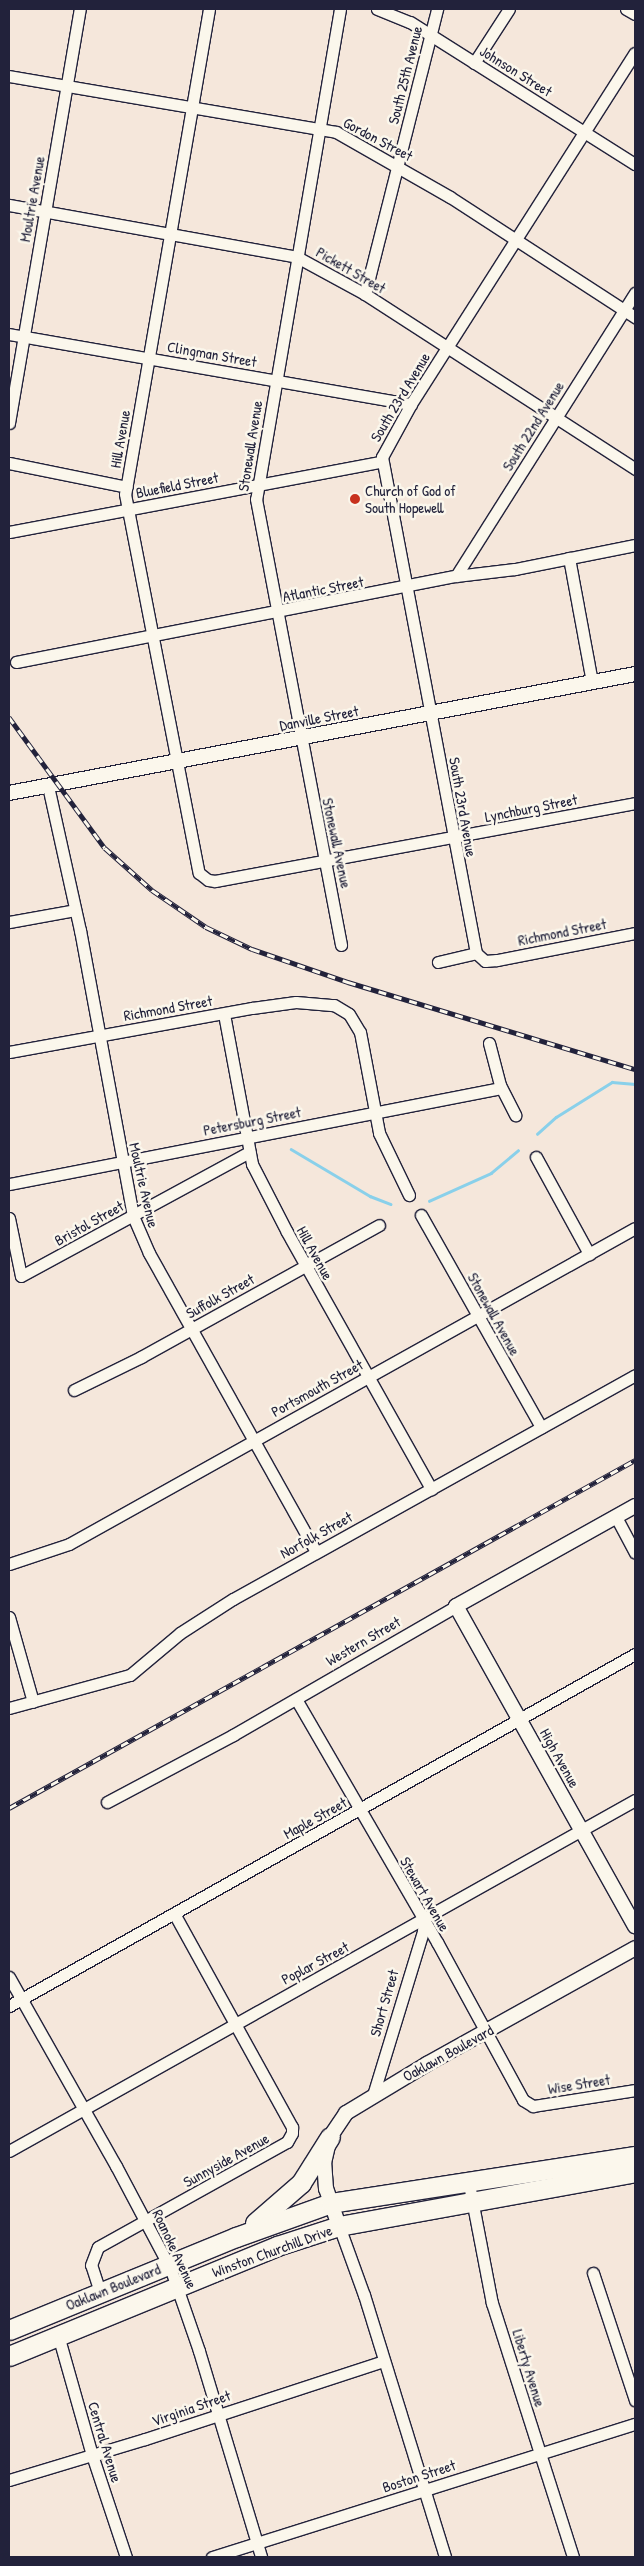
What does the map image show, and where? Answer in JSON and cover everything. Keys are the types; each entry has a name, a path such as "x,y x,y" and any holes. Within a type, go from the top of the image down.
{"highway":[{"path":"236,2237 276,2208 301,2183 330,2137"},
{"name":"Winston Churchill Drive","path":"9,2356 277,2246 339,2226 471,2192 635,2156"},
{"name":"Winston Churchill Drive","path":"331,2204 381,2194 471,2192 635,2172"},
{"name":"Oaklawn Boulevard","path":"9,2330 236,2237 331,2204"}],"street":[{"name":"Moultrie Avenue","path":"9,423 80,9"},
{"name":"Hill Avenue","path":"199,873 125,494 209,9"},
{"name":"Stonewall Avenue","path":"340,9 258,485 257,508 341,945"},
{"name":"Johnson Street","path":"377,9 430,35 635,164"},
{"name":"South 25th Avenue","path":"365,294 437,9"},
{"path":"474,62 509,9"},
{"path":"626,9 635,14"},
{"name":"South 23rd Avenue","path":"476,953 381,462 384,447 635,53"},
{"name":"Gordon Street","path":"9,76 336,132 397,164 635,317"},
{"name":"Pickett Street","path":"9,205 297,257 365,294 635,469"},
{"name":"South 22nd Avenue","path":"456,576 635,292"},
{"name":"Clingman Street","path":"9,334 411,404"},
{"name":"Bluefield Street","path":"9,532 381,462"},
{"path":"9,463 127,487"},
{"name":"Atlantic Street","path":"16,662 278,613 456,576 569,558 635,545"},
{"path":"569,558 592,682"},
{"name":"Danville Street","path":"9,793 635,674"},
{"name":"Moultrie Avenue","path":"48,786 75,910 133,1216 149,1253 316,1552"},
{"name":"Lynchburg Street","path":"199,873 208,880 215,881 635,804"},
{"path":"9,922 75,910"},
{"name":"Richmond Street","path":"476,953 485,961 497,960 635,934"},
{"path":"438,962 476,953"},
{"name":"Richmond Street","path":"9,1052 296,1002 334,1005 349,1014 360,1032 373,1113"},
{"name":"Hill Avenue","path":"224,1014 249,1152 266,1193 367,1378 431,1489"},
{"path":"488,1043 501,1088 515,1114"},
{"name":"Petersburg Street","path":"9,1184 501,1088"},
{"path":"373,1113 384,1145 410,1194"},
{"name":"Bristol Street","path":"9,1218 21,1276 249,1152"},
{"path":"536,1158 589,1254"},
{"name":"Stonewall Avenue","path":"421,1215 541,1427"},
{"name":"Suffolk Street","path":"74,1390 193,1329 380,1225"},
{"name":"Portsmouth Street","path":"9,1564 69,1544 635,1228"},
{"name":"Norfolk Street","path":"9,1708 130,1675 199,1619 635,1375"},
{"name":"Western Street","path":"107,1802 296,1699 456,1606 635,1506"},
{"path":"616,1517 635,1552"},
{"name":"High Avenue","path":"456,1606 635,1926"},
{"path":"9,1617 33,1702"},
{"name":"Maple Street","path":"9,2006 521,1721 635,1654"},
{"name":"Stewart Avenue","path":"296,1699 424,1920 527,2104"},
{"name":"Poplar Street","path":"9,2151 635,1800"},
{"name":"Sunnyside Avenue","path":"100,2292 91,2265 94,2252 290,2139 292,2127 234,2025 174,1913"},
{"name":"Short Street","path":"373,2095 422,1938 424,1920"},
{"name":"Oaklawn Boulevard","path":"339,2226 324,2176 330,2137 346,2113 373,2095 635,1948"},
{"name":"Roanoke Avenue","path":"9,1977 85,2109 168,2264 177,2286 261,2557"},
{"name":"Wise Street","path":"527,2104 559,2103 635,2090"},
{"name":"Liberty Avenue","path":"471,2192 492,2302 573,2557"},
{"path":"339,2226 364,2295 445,2557"},
{"path":"594,2273 635,2400"},
{"name":"Central Avenue","path":"58,2335 92,2455 126,2557"},
{"name":"Virginia Street","path":"9,2480 383,2361"},
{"name":"Boston Street","path":"212,2557 635,2424"}],"waterway":[{"path":"537,1134 556,1117 612,1082 635,1084"},
{"path":"291,1149 370,1196 391,1204"},
{"path":"429,1201 491,1173 518,1150"}],"railway":[{"path":"9,717 105,848 152,890 206,927 252,949 348,982 635,1069"},
{"path":"9,1808 635,1460"}],"place":[{"name":"Church of God of South Hopewell","path":"355,499"}]}
